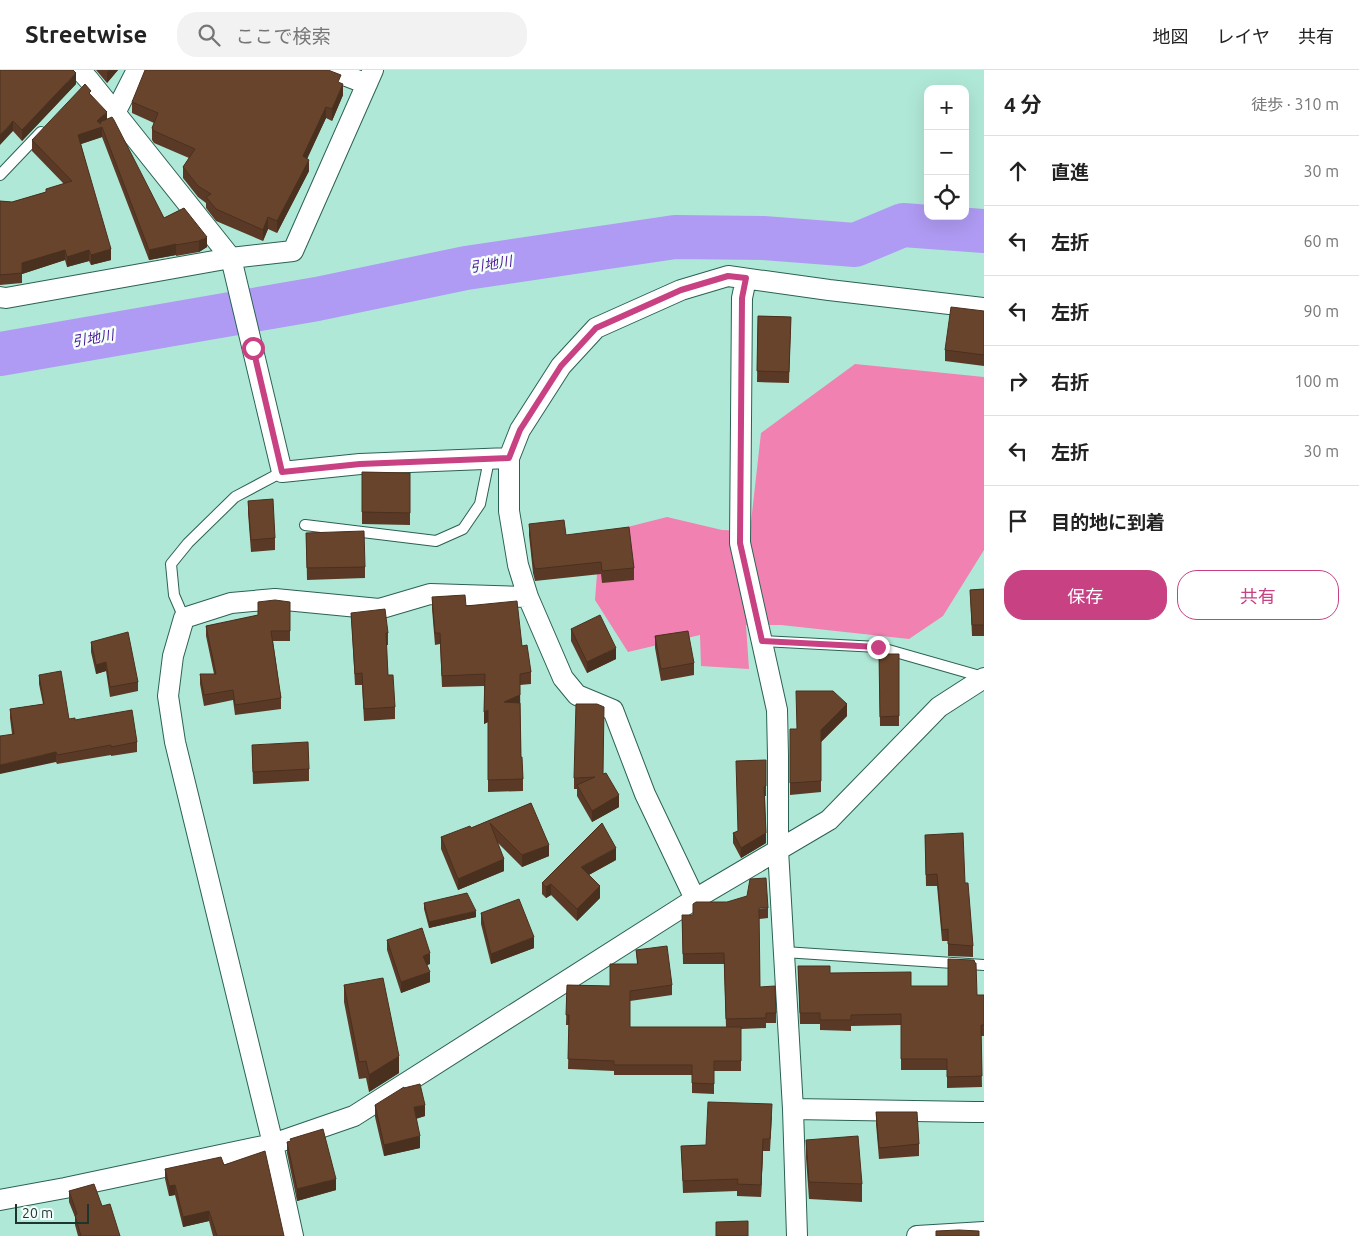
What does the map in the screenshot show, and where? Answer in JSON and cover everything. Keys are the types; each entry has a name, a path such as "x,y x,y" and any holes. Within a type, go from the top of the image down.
{"street":[{"path":"115,113 137,70"},
{"path":"0,297 6,298 234,268 293,251 370,77 331,70"},
{"path":"84,79 115,113 234,268 282,472 360,464 509,458"},
{"path":"695,899 645,794 613,710 577,694 563,678 528,597 518,565 509,512 509,458 520,430 561,366 596,328 681,290 728,276 984,308"},
{"path":"746,278 742,298 740,543 777,710 778,850 793,1109 797,1236"},
{"path":"293,1236 273,1144 175,742 168,696 173,656 184,618 231,604 275,599 379,608 430,594 528,597"},
{"path":"0,1200 273,1144 354,1116 695,899 829,820 939,707 984,678"},
{"path":"793,1109 984,1112"},
{"path":"917,1236 984,1232"}],"lane":[{"path":"0,175 45,128"},
{"path":"305,524 436,541 463,529 480,504 489,460"},
{"path":"184,618 174,595 171,564 188,543 234,497 282,472"},
{"path":"762,641 878,647 984,678"},
{"path":"784,952 984,965"}],"shaded area":[{"path":"855,364 984,377 984,550 943,616 909,639 781,625 746,625 749,669 701,666 700,635 628,652 595,600 600,534 667,517 722,530 750,531 761,433"}],"building":[{"path":"0,70 73,70 76,73 22,130 13,121 0,135"},
{"path":"145,70 328,70 341,75 338,82 343,84 332,109 326,107 303,156 309,160 277,221 268,217 263,230 216,209 206,197 211,194 198,186 183,167 195,149 154,131 152,128 158,113 132,102"},
{"path":"85,84 91,91 89,93 107,112 97,121 101,124 100,122 112,117 164,218 184,208 207,237 199,241 149,250 102,127 78,135 111,249 91,255 89,250 67,257 65,250 22,263 22,273 0,275 0,201 12,202 46,192 46,189 72,181 32,140"},
{"path":"951,307 984,311 984,355 945,350"},
{"path":"758,316 791,317 789,372 757,371"},
{"path":"362,472 410,473 410,513 362,512"},
{"path":"273,499 275,538 251,540 248,501"},
{"path":"564,520 566,535 629,527 634,568 602,571 601,562 535,569 529,524"},
{"path":"364,531 365,567 307,568 306,533"},
{"path":"984,589 984,625 972,625 970,590"},
{"path":"465,595 466,606 517,601 522,646 527,645 531,672 520,674 520,695 504,702 520,703 523,779 488,780 488,710 484,712 485,674 442,676 440,633 435,633 432,597"},
{"path":"275,600 290,602 290,631 271,631 281,698 235,705 233,690 204,695 200,674 216,674 206,626 258,615 258,602"},
{"path":"385,609 388,633 386,633 388,675 393,675 395,707 364,709 362,673 355,674 351,613"},
{"path":"600,615 616,648 587,662 571,629"},
{"path":"688,631 694,663 661,669 655,636"},
{"path":"128,632 138,682 110,687 106,662 96,665 91,642"},
{"path":"879,654 899,654 899,716 880,717"},
{"path":"61,671 69,719 75,718 75,720 132,710 137,742 57,755 56,752 0,765 0,736 14,734 10,709 44,704 39,675"},
{"path":"796,691 833,691 847,704 821,730 821,781 790,783 790,729 797,729"},
{"path":"576,704 597,704 604,707 603,774 606,773 619,795 592,811 577,785 595,777 574,778"},
{"path":"308,742 309,769 253,772 252,745"},
{"path":"766,760 766,786 764,787 766,833 741,848 733,833 738,831 736,761"},
{"path":"531,803 549,845 522,855 490,823 504,859 458,879 441,837 470,826 471,828"},
{"path":"602,823 616,848 581,867 600,886 577,909 551,884 546,887 542,883"},
{"path":"963,833 965,883 968,883 973,946 948,944 948,929 942,930 937,874 926,875 925,835"},
{"path":"766,878 768,908 759,908 760,987 775,986 776,1013 766,1013 766,1018 726,1019 724,953 683,954 682,915 693,915 693,904 696,902 727,902 747,896 750,879"},
{"path":"467,893 476,911 429,922 424,903"},
{"path":"519,899 534,937 491,954 481,913"},
{"path":"422,928 430,953 423,956 430,972 401,982 387,940"},
{"path":"667,946 672,985 630,991 630,1027 741,1027 741,1061 714,1061 714,1084 692,1083 692,1065 614,1065 614,1061 568,1059 569,1015 566,1015 567,985 610,986 610,964 638,964 636,950"},
{"path":"948,959 974,960 976,963 977,995 984,995 984,1025 981,1025 982,1076 947,1077 947,1059 901,1059 901,1014 851,1015 851,1020 820,1020 820,1013 800,1013 798,966 830,966 830,973 911,972 911,986 948,986"},
{"path":"383,978 399,1056 369,1075 366,1061 359,1062 344,985"},
{"path":"420,1084 425,1105 414,1107 420,1136 384,1145 375,1105 404,1087"},
{"path":"708,1102 772,1104 770,1139 763,1139 761,1185 737,1184 738,1179 683,1181 681,1146 706,1145"},
{"path":"876,1112 917,1112 919,1144 879,1148"},
{"path":"323,1129 336,1179 297,1189 287,1142 291,1141 290,1139"},
{"path":"858,1136 862,1184 809,1182 806,1140"},
{"path":"265,1151 284,1236 217,1236 209,1211 183,1217 175,1185 169,1186 165,1169 221,1157 224,1165"},
{"path":"94,1184 102,1206 110,1204 120,1236 81,1236 75,1215 77,1214 69,1191"},
{"path":"748,1221 748,1236 716,1236 716,1222"},
{"path":"936,1231 979,1231 979,1236 936,1236"}],"waterway":[{"name":"引地川","path":"0,354 317,299 466,268 675,237 763,238 855,245 903,225 984,231"}],"route":[{"path":"253,348 282,472 360,464 509,458 520,430 561,366 596,328 681,290 728,276 746,278 742,298 740,543 762,641 878,647"}]}
